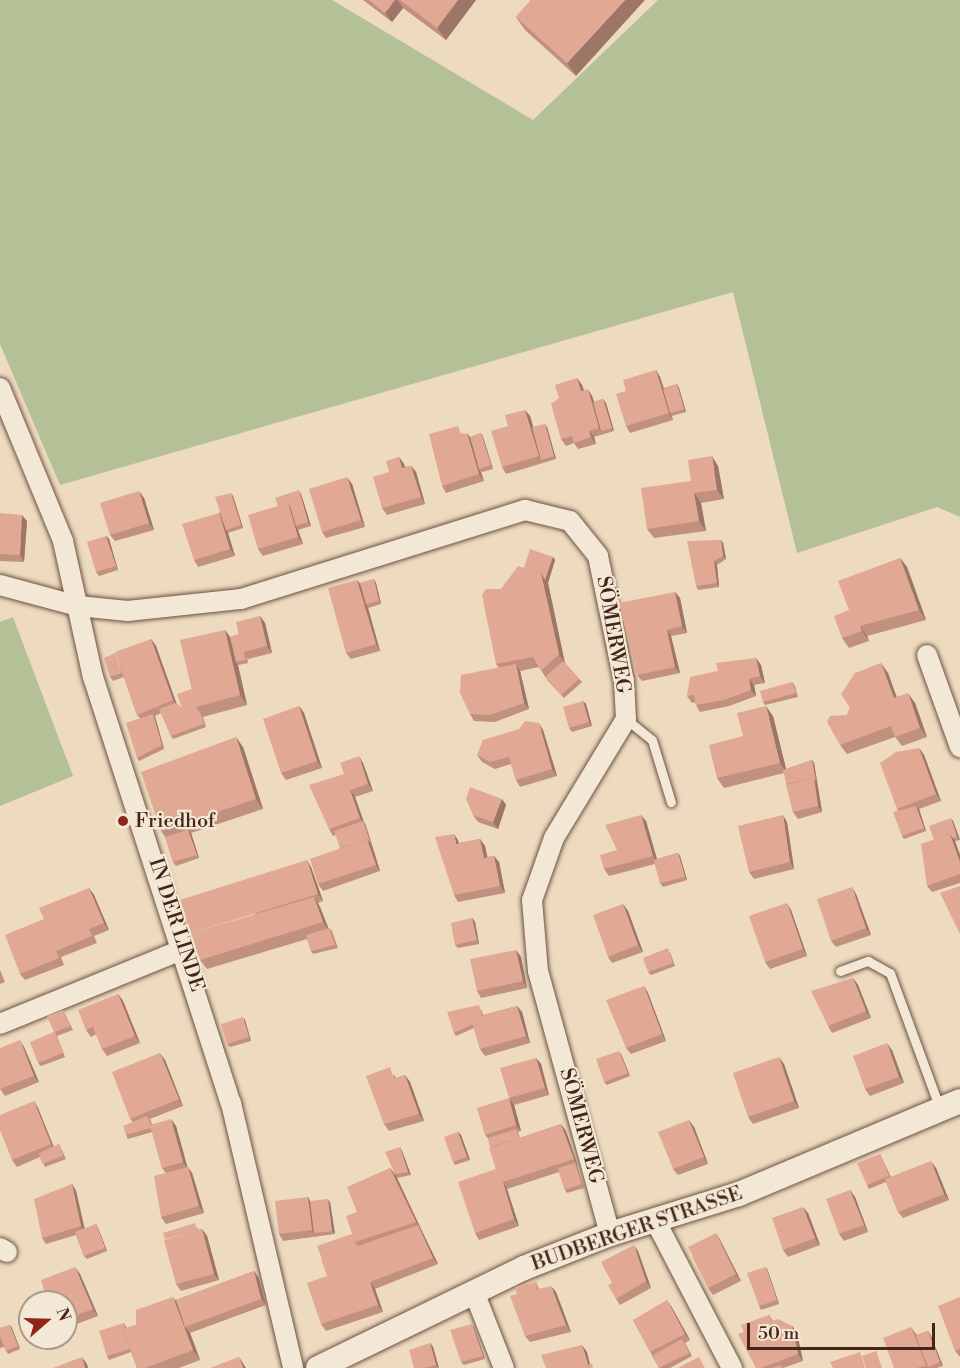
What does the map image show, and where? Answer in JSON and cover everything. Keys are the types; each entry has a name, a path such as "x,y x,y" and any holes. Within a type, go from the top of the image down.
{"street":[{"name":"IN DER LINDE","path":"0,388 63,541 93,677 184,949 231,1103 293,1368"},
{"name":"SÖMERWEG","path":"0,585 78,606 128,611 241,599 525,510 570,521 598,556 624,681 626,719 554,838 532,900 538,971 610,1234"},
{"path":"927,655 960,747"},
{"path":"0,1024 184,949"},
{"name":"BUDBERGER STRASSE","path":"318,1368 474,1292 610,1234 656,1222 739,1194 950,1105"},
{"path":"656,1222 732,1368"},
{"path":"474,1292 504,1368"}],"lane":[{"path":"626,719 652,740 671,802"},
{"path":"840,971 868,961 891,973 950,1105"}],"green space":[{"path":"0,0 332,0 533,120 658,0 960,0 960,517 937,507 797,553 733,292 60,485 0,344"},
{"path":"13,617 73,776 0,806 0,622"}],"building":[{"path":"369,0 395,0 385,13"},
{"path":"400,0 458,0 437,28"},
{"path":"531,0 625,0 567,63 516,17"},
{"path":"656,370 669,413 626,426 616,394 626,391 623,380"},
{"path":"577,378 581,391 588,389 599,428 589,431 591,437 574,443 572,436 561,439 551,404 559,398 555,385"},
{"path":"677,384 684,409 670,413 663,389"},
{"path":"603,399 612,428 601,431 593,402"},
{"path":"525,410 539,456 502,467 491,431 508,426 505,415"},
{"path":"545,424 554,456 541,460 532,427"},
{"path":"458,426 461,435 467,433 479,474 442,486 429,434"},
{"path":"481,433 491,465 479,469 470,437"},
{"path":"712,456 717,490 694,493 699,521 647,529 641,488 691,481 688,460"},
{"path":"399,457 402,468 411,466 421,497 382,508 373,477 389,472 386,461"},
{"path":"347,477 361,520 322,532 309,489"},
{"path":"299,490 308,522 296,526 288,503 278,506 275,498"},
{"path":"139,491 149,523 110,535 100,503"},
{"path":"231,493 241,525 226,530 215,497"},
{"path":"288,503 298,537 258,549 248,515"},
{"path":"0,513 22,515 20,555 0,554"},
{"path":"219,513 230,549 194,560 182,524"},
{"path":"106,536 116,566 96,572 87,542"},
{"path":"721,540 723,556 714,561 717,583 696,586 687,541"},
{"path":"530,549 553,557 545,580 541,573 524,568"},
{"path":"900,558 919,610 860,626 862,631 842,638 834,616 849,610 838,581"},
{"path":"518,566 541,573 559,654 541,671 533,657 496,664 482,595 486,589 501,589"},
{"path":"374,579 379,601 366,604 360,583"},
{"path":"357,580 376,644 346,653 328,588"},
{"path":"675,592 682,626 667,630 675,667 637,675 619,603"},
{"path":"260,616 267,646 243,652 236,622"},
{"path":"225,630 240,695 196,707 180,640"},
{"path":"239,634 246,660 236,662 230,637"},
{"path":"151,639 173,700 137,715 115,652"},
{"path":"115,653 122,673 110,677 104,658"},
{"path":"756,658 760,676 749,679 751,690 724,700 696,705 694,695 687,696 690,677 718,671 716,663"},
{"path":"563,661 579,679 561,695 545,677"},
{"path":"881,663 894,698 908,693 920,728 895,737 891,726 840,745 827,722 830,716 847,715 850,708 841,694 855,673"},
{"path":"516,664 524,703 490,715 470,714 460,693 461,675"},
{"path":"792,682 796,693 763,702 760,691"},
{"path":"192,689 196,707 204,724 171,736 159,709 175,703 182,708 177,694"},
{"path":"583,701 589,722 569,728 563,707"},
{"path":"299,706 317,761 281,773 263,719"},
{"path":"766,706 780,763 717,778 709,745 743,736 737,713"},
{"path":"153,714 162,745 137,758 126,723"},
{"path":"525,721 539,723 552,769 516,780 509,757 490,762 477,755 483,740 519,729"},
{"path":"236,737 256,799 161,831 141,772"},
{"path":"919,748 936,794 897,809 880,763 896,752"},
{"path":"359,756 368,784 350,790 360,818 329,829 309,785 344,774 340,763"},
{"path":"812,760 816,781 814,778 787,784 783,770"},
{"path":"814,778 818,806 793,812 786,785"},
{"path":"470,787 502,799 493,822 473,815 466,799"},
{"path":"916,806 924,828 902,836 893,812"},
{"path":"641,815 653,856 604,869 600,855 617,850 605,825"},
{"path":"783,815 790,862 749,872 738,826"},
{"path":"951,818 957,837 953,838 950,834 934,840 929,826"},
{"path":"363,821 370,842 367,839 340,848 334,831"},
{"path":"188,830 197,855 173,862 165,837"},
{"path":"454,834 456,844 480,839 484,858 494,856 500,886 454,895 435,837"},
{"path":"950,834 960,862 960,874 927,886 921,844"},
{"path":"367,839 376,865 318,884 310,859"},
{"path":"678,853 685,877 660,883 654,860"},
{"path":"307,860 318,894 191,933 180,900"},
{"path":"960,886 960,934 940,893"},
{"path":"852,887 866,928 831,941 817,899"},
{"path":"89,888 104,923 89,929 92,936 56,951 59,958 20,974 5,935 44,919 39,908"},
{"path":"314,897 323,922 200,960 191,933"},
{"path":"787,903 803,949 765,962 749,916"},
{"path":"623,904 638,945 608,957 593,915"},
{"path":"472,918 477,940 455,945 451,923"},
{"path":"329,928 335,945 311,951 306,935"},
{"path":"668,948 673,963 648,972 643,958"},
{"path":"516,950 523,981 477,991 470,959"},
{"path":"853,978 866,1011 828,1026 811,991"},
{"path":"644,986 662,1034 626,1048 606,1000"},
{"path":"118,994 135,1036 102,1049 93,1027 86,1030 78,1010"},
{"path":"479,1005 482,1016 471,1019 473,1024 454,1033 447,1012"},
{"path":"517,1006 526,1036 480,1049 471,1019"},
{"path":"63,1010 70,1026 55,1032 63,1053 38,1063 30,1042 54,1032 47,1016"},
{"path":"243,1017 249,1037 227,1044 221,1024"},
{"path":"20,1040 34,1076 0,1089 0,1048"},
{"path":"887,1043 899,1077 865,1089 853,1056"},
{"path":"619,1051 628,1073 604,1082 596,1059"},
{"path":"160,1053 179,1099 130,1119 112,1072"},
{"path":"779,1057 794,1101 748,1117 733,1073"},
{"path":"536,1058 545,1088 509,1098 500,1068"},
{"path":"390,1067 394,1079 405,1075 419,1114 384,1124 366,1076"},
{"path":"509,1098 516,1125 485,1135 477,1108"},
{"path":"34,1101 51,1144 12,1160 0,1130 0,1115"},
{"path":"147,1116 151,1128 126,1135 123,1126"},
{"path":"171,1119 183,1162 162,1168 150,1125"},
{"path":"689,1120 704,1157 673,1169 658,1132"},
{"path":"561,1124 574,1159 503,1182 514,1219 475,1233 458,1182 496,1169 489,1148"},
{"path":"516,1129 519,1138 490,1147 488,1138"},
{"path":"458,1132 467,1157 453,1162 444,1137"},
{"path":"59,1144 63,1156 42,1164 39,1153"},
{"path":"400,1147 408,1172 395,1174 385,1152"},
{"path":"880,1154 889,1176 867,1185 857,1163"},
{"path":"931,1161 944,1194 898,1212 885,1179"},
{"path":"575,1163 582,1184 565,1190 558,1168"},
{"path":"188,1167 199,1206 161,1217 154,1176"},
{"path":"390,1168 416,1222 355,1242 346,1216 357,1212 347,1187"},
{"path":"72,1184 81,1226 42,1238 34,1199"},
{"path":"850,1190 864,1225 839,1234 826,1199"},
{"path":"308,1197 312,1230 279,1234 275,1201"},
{"path":"328,1199 332,1231 314,1233 310,1201"},
{"path":"803,1207 815,1238 783,1250 772,1218"},
{"path":"195,1223 197,1231 165,1239 163,1233"},
{"path":"96,1224 105,1248 84,1256 75,1232"},
{"path":"418,1225 433,1258 370,1282 378,1305 321,1324 307,1283 327,1276 321,1259"},
{"path":"202,1229 214,1274 176,1284 164,1240"},
{"path":"716,1233 722,1245 720,1242 693,1256 688,1247"},
{"path":"352,1234 358,1246 322,1259 317,1246"},
{"path":"720,1242 736,1274 708,1288 692,1256"},
{"path":"634,1245 646,1281 616,1299 608,1285 612,1283 601,1262"},
{"path":"75,1267 93,1309 78,1315 78,1290 44,1290 41,1280"},
{"path":"766,1267 777,1300 759,1306 747,1273"},
{"path":"254,1271 261,1299 185,1327 176,1300"},
{"path":"536,1282 537,1289 517,1295 515,1287"},
{"path":"551,1286 566,1325 525,1336 510,1296"},
{"path":"173,1297 193,1350 145,1368 137,1368 123,1329 136,1325 136,1310"},
{"path":"960,1297 960,1349 955,1351 938,1306"},
{"path":"667,1300 685,1334 650,1352 633,1320"},
{"path":"769,1315 772,1322 744,1332 741,1325"},
{"path":"778,1319 792,1326 798,1354 756,1368 738,1334"},
{"path":"124,1323 125,1328 123,1329 130,1349 107,1356 99,1331"},
{"path":"472,1324 483,1356 461,1362 450,1330"},
{"path":"10,1325 18,1346 6,1351 0,1336 0,1328"},
{"path":"911,1327 926,1366 894,1368 883,1338"},
{"path":"928,1331 940,1362 928,1367 916,1336"},
{"path":"682,1339 689,1353 659,1368 653,1355"},
{"path":"430,1343 436,1365 414,1368 409,1350"},
{"path":"582,1345 588,1365 592,1364 593,1368 546,1368 541,1355"},
{"path":"876,1351 882,1368 866,1368 862,1356"},
{"path":"860,1352 865,1368 833,1368 830,1362"},
{"path":"82,1357 85,1368 53,1368"},
{"path":"239,1357 243,1368 210,1368"},
{"path":"699,1357 705,1368 678,1368"}],"place":[{"name":"Friedhof","path":"123,821"}]}
